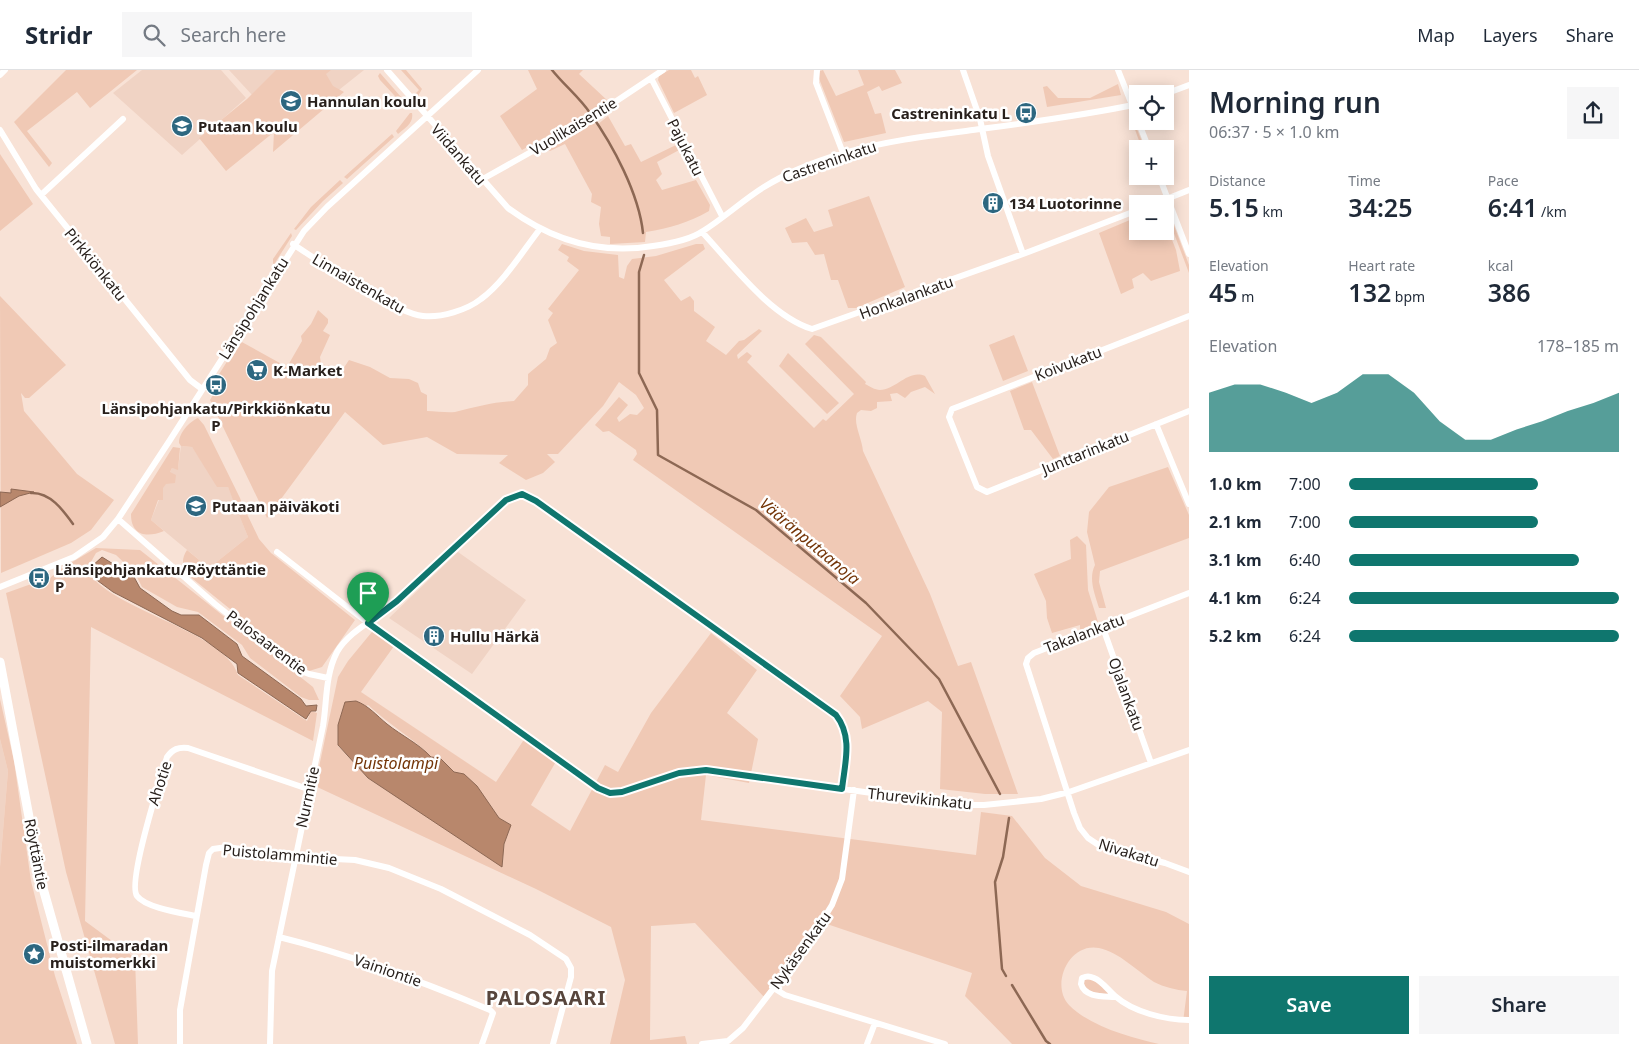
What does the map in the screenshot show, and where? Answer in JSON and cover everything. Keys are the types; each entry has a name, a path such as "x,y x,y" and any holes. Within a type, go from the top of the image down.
{"street":[{"path":"0,75 5,70"},
{"name":"Viidankatu","path":"387,70 481,180 508,208 540,230"},
{"name":"Länsipohjankatu","path":"0,587 74,557 103,537 118,519 294,244 327,207 478,70"},
{"name":"Vuolikaisentie","path":"481,180 598,114 663,70"},
{"path":"816,70 816,83 843,153"},
{"path":"963,70 982,129 988,156 1023,254"},
{"path":"1118,70 1129,94"},
{"name":"Pajukatu","path":"651,78 722,216"},
{"path":"1174,91 1189,85"},
{"name":"Castreninkatu","path":"540,230 588,246 620,249 653,246 702,232 722,216 783,176 843,153 888,142 1129,106"},
{"path":"41,195 123,119"},
{"name":"Pirkkiönkatu","path":"0,130 41,195 190,380 202,389"},
{"path":"1174,196 1189,190"},
{"name":"Honkalankatu","path":"702,232 773,307 798,325 812,329 1023,254 1129,213"},
{"path":"1174,214 1189,254"},
{"name":"Linnaistenkatu","path":"294,244 404,310 421,316 430,316 449,314 481,300 499,281 540,230"},
{"name":"Koivukatu","path":"982,491 977,487 949,417 949,412 1189,316"},
{"name":"Junttarinkatu","path":"982,491 987,492 1189,411"},
{"path":"1156,424 1189,504"},
{"name":"Nurmitie","path":"270,1044 272,971 308,789 328,700 329,670 338,651 349,636 397,601 506,500 522,494 536,501 836,715 845,728 847,742 842,789"},
{"name":"Palosaarentie","path":"118,519 216,604 298,670 328,678"},
{"name":"Thurevikinkatu","path":"276,552 368,623 598,788 610,793 622,792 679,773 706,770 958,804 984,805 1041,799 1069,792 1189,750"},
{"name":"Takalankatu","path":"1069,792 1026,664 1028,658 1034,653 1102,625 1189,593"},
{"name":"Ojalankatu","path":"1102,625 1151,763"},
{"name":"Röyttäntie","path":"0,662 41,881 87,1044"},
{"name":"Ahotie","path":"196,916 150,904 139,898 135,893 148,818 166,757 176,748 188,748 308,789"},
{"name":"Nykäsenkatu","path":"702,1044 728,1042 743,1028 772,987 808,942 832,905 842,879 854,790"},
{"name":"Nivakatu","path":"1069,792 1080,828 1088,838 1100,846 1165,863 1189,872"},
{"name":"Puistolammintie","path":"180,1044 180,1010 206,865 209,853 213,849 227,847 295,857 355,860 389,868 441,889 530,935 566,959 570,968 571,977 553,1044"},
{"name":"Vainiontie","path":"279,937 312,945 410,976 490,1010 493,1013 482,1044"},
{"path":"1115,997 1093,995 1086,992 1081,984 1082,978 1089,976 1096,978 1115,997 1135,1008 1160,1017 1189,1020"},
{"path":"772,987 786,995 945,1044"},
{"path":"867,1044 875,1023"}],"shaded area":[{"path":"66,70 137,70 90,108 77,92 27,131 52,163 49,167 14,122"},
{"name":"Putaan koulu","path":"142,70 221,70 246,98 182,155 113,93"},
{"name":"Hannulan koulu","path":"229,70 364,70 286,132"},
{"path":"276,70 331,70 326,74 333,86 344,92 273,152 274,132 226,171 199,138 247,99"},
{"path":"401,70 406,70 422,89 417,98 414,95 419,90"},
{"path":"528,70 583,70 579,74 608,101 572,124 522,150 500,116 537,89"},
{"path":"669,70 691,70 695,78 698,76 707,95 674,113 658,80 659,76"},
{"path":"823,70 836,96 864,85 858,70 895,70 902,83 882,91 879,86 867,92 875,114 881,113 886,133 844,142 818,76 820,71"},
{"path":"380,73 408,105 406,108 380,80 378,76"},
{"path":"1118,84 1121,95 1047,107 1043,87 1047,86 1058,98 1090,98"},
{"path":"412,113 412,120 398,134 396,131"},
{"path":"608,116 625,146 631,144 641,162 678,144 681,149 657,162 662,174 656,180 662,190 696,180 710,205 709,211 679,224 646,232 645,242 610,244 610,237 601,236 599,224 601,207 591,202 592,194 565,144 550,151 546,149 594,123 597,125"},
{"path":"1135,130 1137,130 1141,140 1139,140"},
{"path":"392,134 394,137 347,179 344,177"},
{"path":"0,154 33,204 0,231"},
{"path":"340,180 343,183 296,230 294,229 311,207"},
{"path":"869,196 905,287 856,308 848,308 838,280 831,280 824,254 815,255 807,242 792,243 785,228 806,218 814,232 833,226 828,210"},
{"path":"1129,220 1129,240 1172,240 1180,271 1151,281 1143,273 1132,279 1134,288 1121,294 1099,233"},
{"path":"1174,226 1189,265 1189,273 1174,233"},
{"path":"291,233 292,236 273,266 273,259"},
{"path":"562,244 584,251 618,255 619,277 624,279 627,266 632,259 656,256 696,244 703,244 705,249 664,280 681,301 690,296 694,301 694,311 715,327 706,341 726,355 739,341 744,340 759,329 762,331 737,355 738,359 747,352 752,356 747,362 814,428 823,419 826,421 854,394 805,344 814,335 821,337 866,382 865,384 874,389 886,389 913,375 925,376 935,394 925,387 911,392 905,398 897,393 890,394 892,401 877,402 877,408 871,411 861,410 857,413 857,426 863,451 930,594 958,666 971,662 1018,794 985,794 940,789 942,712 928,701 862,729 860,717 840,696 882,636 633,460 637,454 636,450 609,431 603,432 595,425 619,397 628,405 617,418 619,422 630,414 637,415 644,408 636,395 619,382 603,406 558,454 547,454 555,462 543,473 526,480 499,463 508,455 457,454 427,437 383,445 345,412 267,518 210,400 219,385 216,379 240,341 287,367 302,341 301,336 311,324 318,310 328,319 328,323 323,331 330,335 320,357 321,364 343,369 349,360 370,367 390,378 409,379 418,383 421,392 427,395 427,411 455,412 514,401 528,385 528,374 546,359 550,348 557,343 548,320 553,313 548,309 579,270 567,261 569,257 558,250"},
{"path":"0,296 66,365 29,398 25,398 21,393 24,411 77,474 114,500 91,530 71,543 1,573"},
{"path":"1014,335 1028,371 1003,381 989,345"},
{"path":"788,353 839,403 827,414 779,366"},
{"path":"1032,382 1060,456 1053,459 1031,430 1024,430 1010,391"},
{"path":"198,418 204,425 240,498 242,510 237,511 228,487 217,487 192,447 181,446 179,443 185,428"},
{"name":"Putaan päiväkoti","path":"181,446 192,447 217,484 228,487 248,537 209,568 151,520 159,500 163,500 162,488 172,468 178,469"},
{"path":"173,447 180,448 178,470 172,468 170,472 176,475 175,483 166,484 163,488 163,500 158,500 151,520 164,531 152,534 141,533 134,527 131,514"},
{"path":"1168,467 1189,515 1189,538 1100,571 1099,582 1106,608 1099,608 1092,581 1095,565 1087,532 1089,512 1109,487"},
{"path":"247,514 259,539 271,553 355,620 322,667 309,671 302,667 188,575 183,566 183,559 187,550 209,568 248,537 239,515"},
{"path":"1077,536 1086,545 1088,590 1098,622 1080,630 1080,625 1052,633 1047,618 1046,601 1034,574 1071,559 1070,540"},
{"path":"96,548 140,550 313,687 319,700 309,700 301,697 250,658 242,645 198,612 177,607 142,587 135,573 116,555 102,550 96,553 87,569 98,583 116,596 211,645 229,659 238,675 307,721 311,711 317,713 313,741 91,627 85,921 135,958 138,1044 115,1044 66,872 6,593 48,580 59,570"},
{"path":"458,552 526,600 472,674 389,618"},
{"path":"376,627 397,642 361,692 496,782 527,735 558,758 531,805 570,831 605,765 618,772 651,713 711,633 757,670 727,713 758,739 749,783 706,775 701,820 976,855 981,812 1012,816 1045,858 1081,886 1166,912 1189,924 1189,1022 1183,1022 1187,991 1170,988 1154,982 1114,953 1099,948 1088,948 1071,958 1062,977 1061,987 1069,1005 1099,1025 1124,1035 1159,1044 1012,1044 965,996 972,973 821,922 765,998 695,923 651,926 650,1040 685,1036 687,1044 610,1044 625,980 611,927 536,889 315,786 338,677 348,661","holes":["368,705 431,757 440,758 499,818 511,825 504,844 502,866 368,778 338,746 338,725"]},
{"path":"0,699 14,761 31,881 55,976 77,1044 0,1044 0,867 8,771 0,739"},
{"path":"0,739 8,771 0,867"},
{"path":"1086,979 1095,980 1112,995 1087,991 1083,981"}],"water":[{"path":"11,489 34,492 19,496 0,507 0,492 11,493"},
{"path":"102,557 134,577 140,588 172,611 181,615 199,615 237,644 242,656 301,699 306,706 317,705 316,711 311,711 306,719 238,673 237,664 202,638 113,592 89,572 90,568"},
{"name":"Puistolampi","path":"356,701 369,708 431,757 440,758 454,772 464,774 477,786 499,818 511,825 504,844 502,867 368,778 338,745 338,725 345,702"}],"waterway":[{"name":"Vääränputaanoja","path":"552,70 586,107 616,155 631,186 641,218 643,233"},
{"name":"Vääränputaanoja","path":"644,255 639,272 639,373 657,410 658,455 756,510 866,603 939,679 1000,794"},
{"path":"31,493 38,493 50,499 73,524"},
{"name":"Vääränputaanoja","path":"1006,976 1002,969 995,882 1003,857 1009,818"},
{"name":"Vääränputaanoja","path":"1012,985 1046,1041 1050,1044"}],"place":[{"name":"Hannulan koulu","path":"291,101"},
{"name":"Castreninkatu L","path":"1026,113"},
{"name":"Putaan koulu","path":"182,126"},
{"name":"134 Luotorinne","path":"993,203"},
{"name":"K-Market","path":"257,370"},
{"name":"Länsipohjankatu/Pirkkiönkatu P","path":"216,385"},
{"name":"Putaan päiväkoti","path":"196,506"},
{"name":"Länsipohjankatu/Röyttäntie P","path":"39,578"},
{"name":"Hullu Härkä","path":"434,636"},
{"name":"Posti-ilmaradan muistomerkki","path":"34,954"}],"district":[{"name":"PALOSAARI","path":"546,997"}],"route":[{"path":"522,494 536,501 716,631 821,702 836,715 845,728 847,742 842,789 706,770 679,773 622,792 610,793 598,788 368,623 397,601 506,500 522,494"}]}
